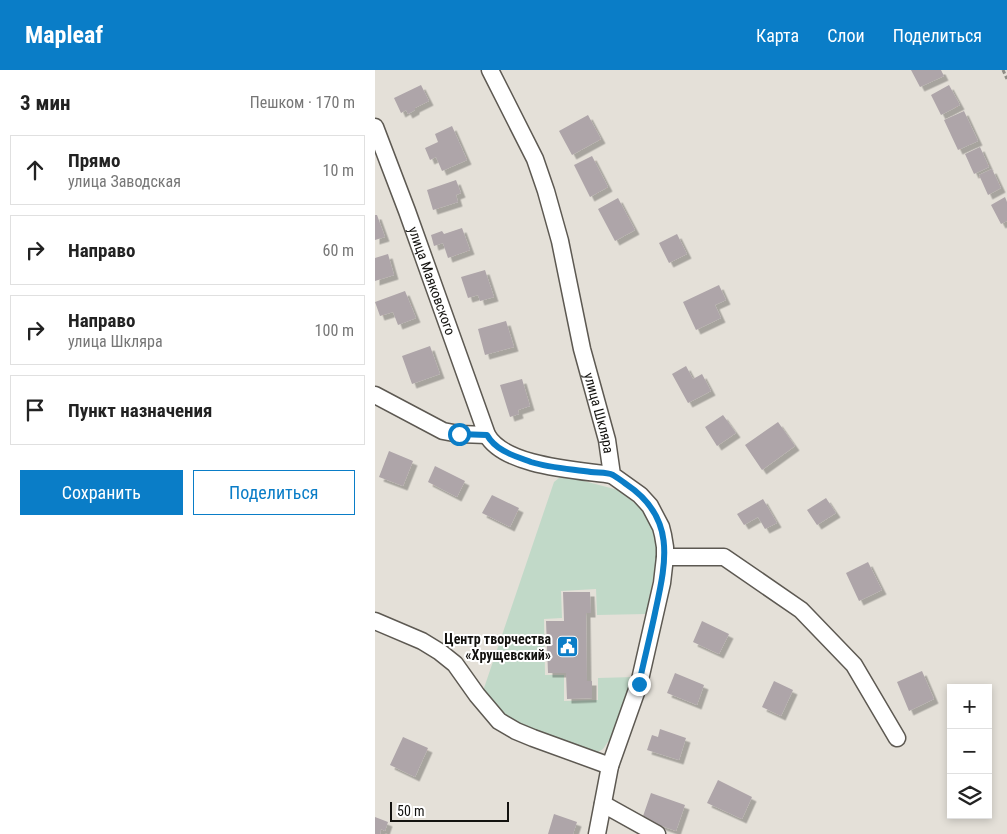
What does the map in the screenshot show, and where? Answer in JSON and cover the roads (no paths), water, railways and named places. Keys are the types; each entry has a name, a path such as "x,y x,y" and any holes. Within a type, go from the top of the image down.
{"street":[{"name":"улица Шкляра","path":"490,70 535,159 546,191 560,242 582,349 607,440 612,475"},
{"name":"улица Маяковского","path":"375,127 487,435"},
{"path":"375,395 443,431 459,434 487,435 502,450 535,463 612,475 640,494 650,506 661,527 665,547 662,583 639,684 610,766 597,834"},
{"path":"665,557 724,557 801,610 854,665 897,738"},
{"path":"375,621 422,641 455,664 499,721 533,738 610,766"},
{"path":"603,804 657,834"}],"place":[{"name":"Центр творчества «Хрущевский»","path":"567,647"}]}
